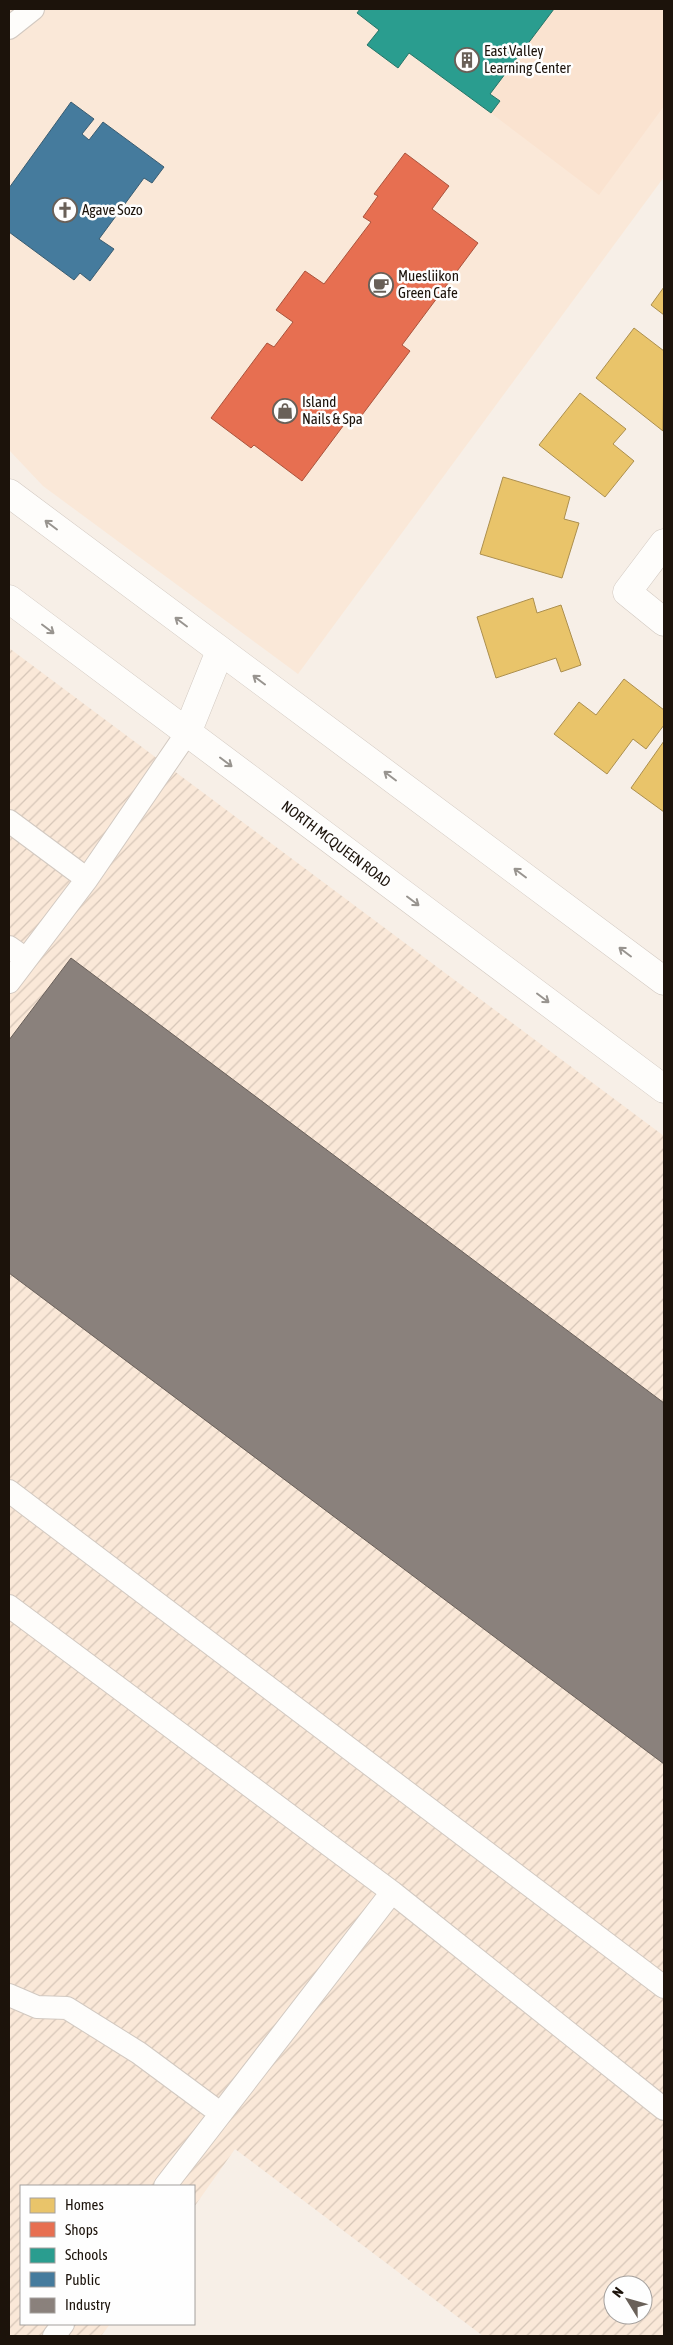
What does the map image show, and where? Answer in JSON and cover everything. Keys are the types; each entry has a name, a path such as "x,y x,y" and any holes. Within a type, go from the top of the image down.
{"main road":[{"path":"9,494 664,981"},
{"path":"664,543 627,592 664,622"},
{"name":"NORTH MCQUEEN ROAD","path":"9,599 664,1089"},
{"path":"187,733 220,651"}],"lane":[{"path":"9,28 34,9"},
{"path":"9,982 17,953 87,880 187,733"},
{"path":"9,821 87,880"},
{"path":"9,1490 664,1987"},
{"path":"9,1606 392,1892 664,2109"},
{"path":"166,2185 392,1892"},
{"path":"9,1994 37,2007 67,2008 139,2053 220,2113"},
{"path":"54,2336 63,2325"}],"shaded area":[{"path":"9,9 664,9 664,177 298,674 43,486 9,450"},
{"path":"554,9 664,9 664,106 599,195 491,113 500,101 490,94"},
{"path":"9,648 664,1136 664,2336 483,2336 235,2149 195,2206 195,2185 20,2185 20,2325 109,2325 101,2336 9,2336"}],"building: Homes":[{"path":"664,287 664,315 651,305"},
{"path":"634,328 664,351 663,431 596,378"},
{"path":"580,393 626,429 613,444 634,461 605,497 539,445"},
{"path":"503,477 570,497 564,519 579,523 562,578 480,554"},
{"path":"533,598 537,613 561,605 581,665 561,672 556,658 496,678 477,617"},
{"path":"624,679 664,710 664,725 646,749 633,739 607,774 554,734 579,702 596,715"},
{"path":"664,741 664,812 631,788"}],"building: Shops":[{"path":"405,153 449,186 432,209 478,243 402,345 410,351 359,419 352,414 302,481 254,445 251,448 211,418 267,343 274,347 293,322 276,310 305,271 324,284 371,222 363,217 378,196 374,194"}],"building: Schools":[{"name":"East Valley Learning Center","path":"360,9 554,9 490,94 500,101 491,113 409,53 398,68 367,45 379,30 357,13"}],"building: Public":[{"name":"Agave Sozo","path":"71,102 94,119 82,134 89,140 103,122 164,167 152,183 144,178 99,239 114,249 90,281 80,273 74,280 9,232 9,188"}],"building: Industry":[{"path":"71,958 664,1403 664,1764 9,1273 9,1040"}],"place":[{"name":"East Valley Learning Center","path":"467,60"},
{"name":"Agave Sozo","path":"65,210"},
{"name":"Muesliikon Green Cafe","path":"381,285"},
{"name":"Island Nails & Spa","path":"285,411"}]}
